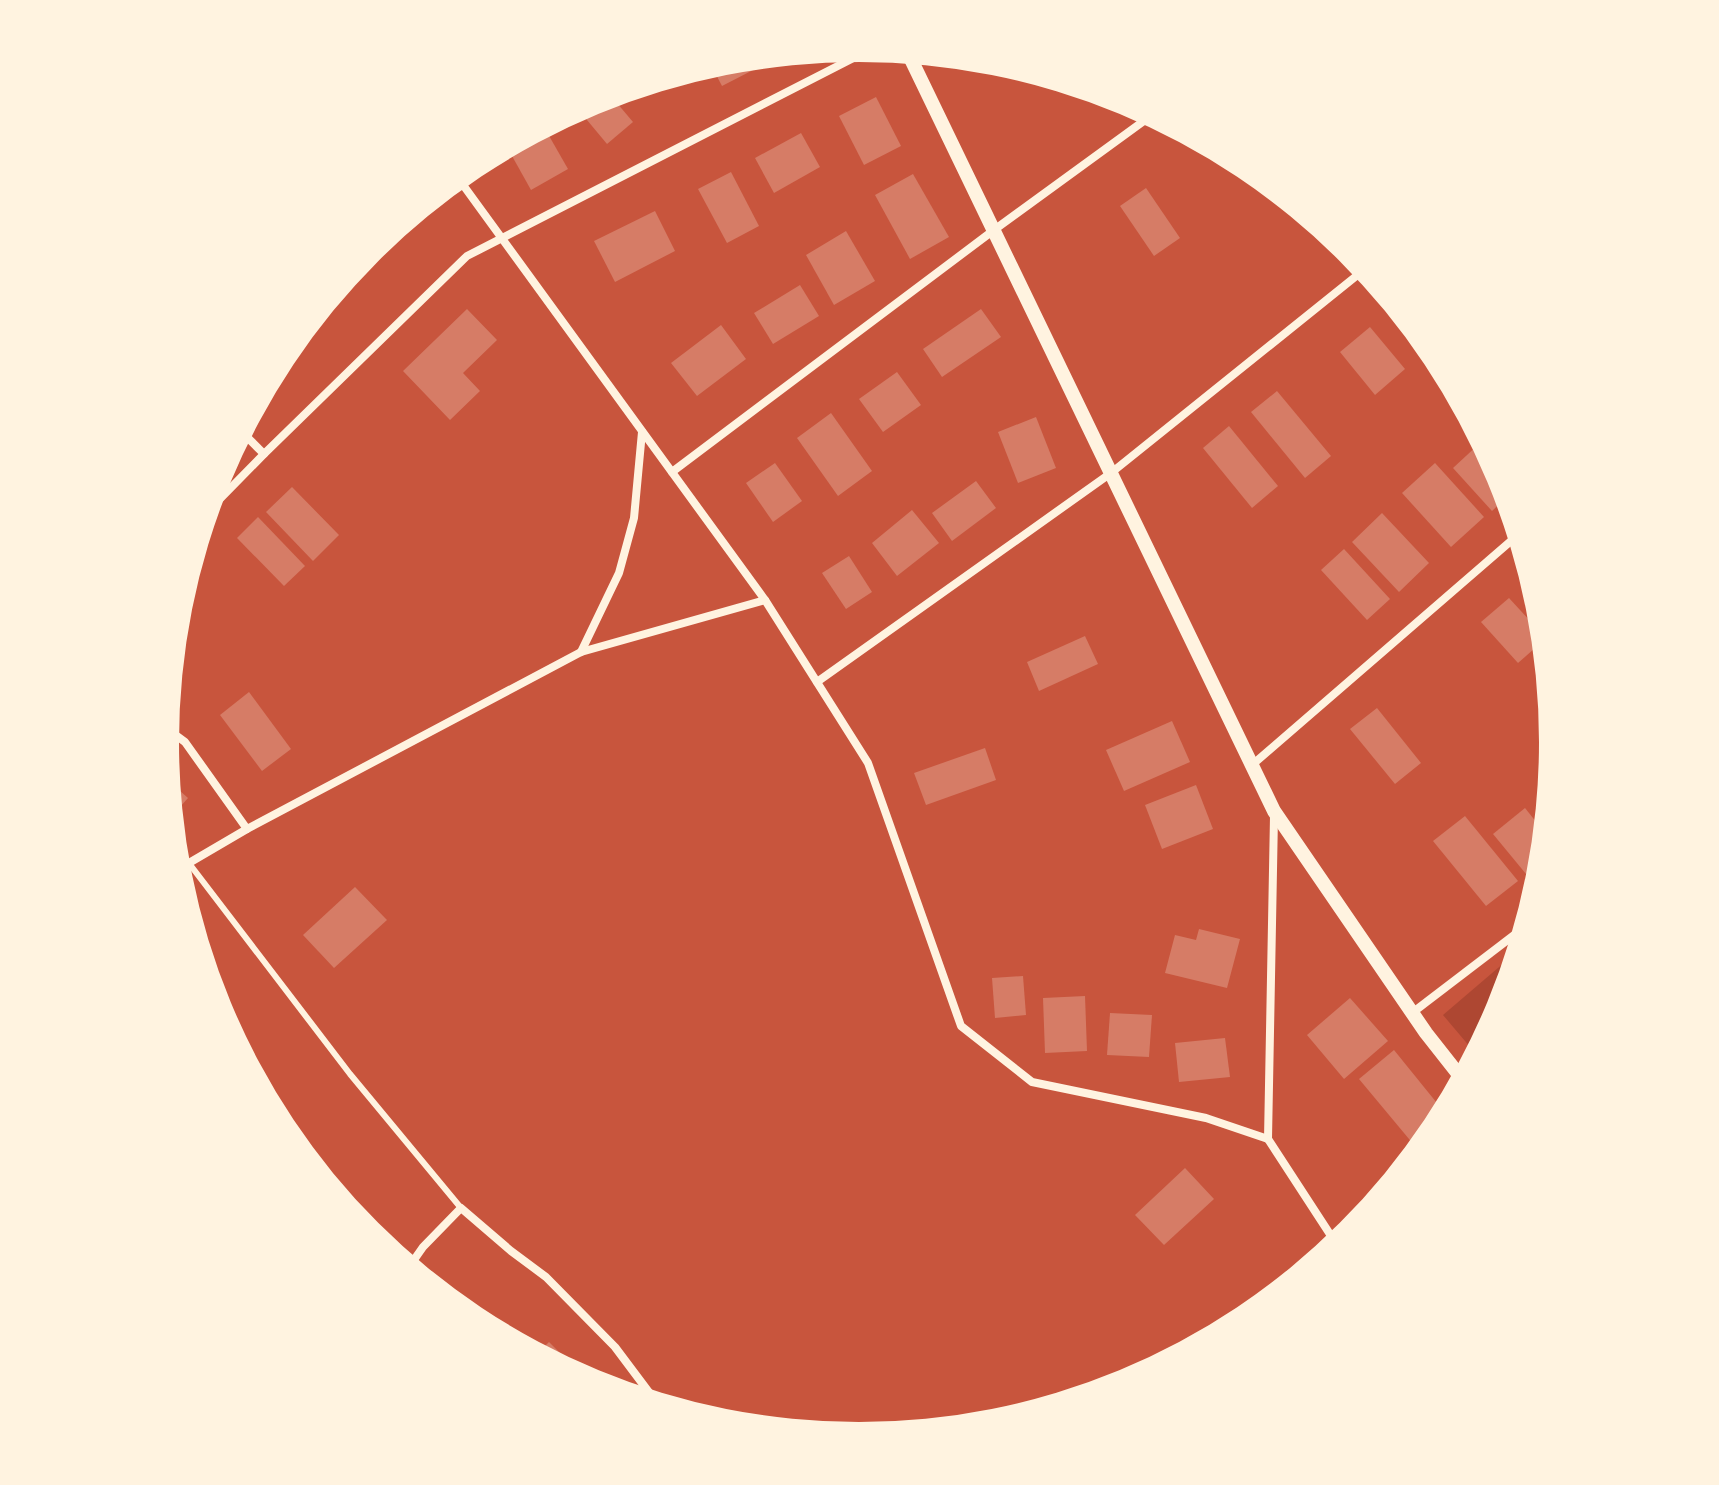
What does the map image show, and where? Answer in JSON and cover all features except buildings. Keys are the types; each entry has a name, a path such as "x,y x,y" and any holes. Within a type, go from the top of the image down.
{"street":[{"path":"228,491 467,256 845,62"},
{"path":"913,64 1274,811 1412,1013 1456,1070"},
{"path":"672,472 1141,123"},
{"path":"465,188 765,600 868,763 961,1026 1032,1082 1206,1118 1268,1139"},
{"path":"817,682 1111,473 1355,277"},
{"path":"581,652 619,573 634,518 642,432"},
{"path":"250,440 264,454"},
{"path":"1252,765 1510,542"},
{"path":"190,861 581,652 765,600"},
{"path":"179,738 247,829"},
{"path":"1274,811 1268,1139 1330,1234"},
{"path":"1412,1013 1511,937"},
{"path":"416,1258 461,1208 546,1277 615,1347 646,1389"}],"lane":[{"path":"190,865 350,1074 461,1208"}],"shaded area":[{"path":"1503,964 1469,1045 1443,1015"}]}
